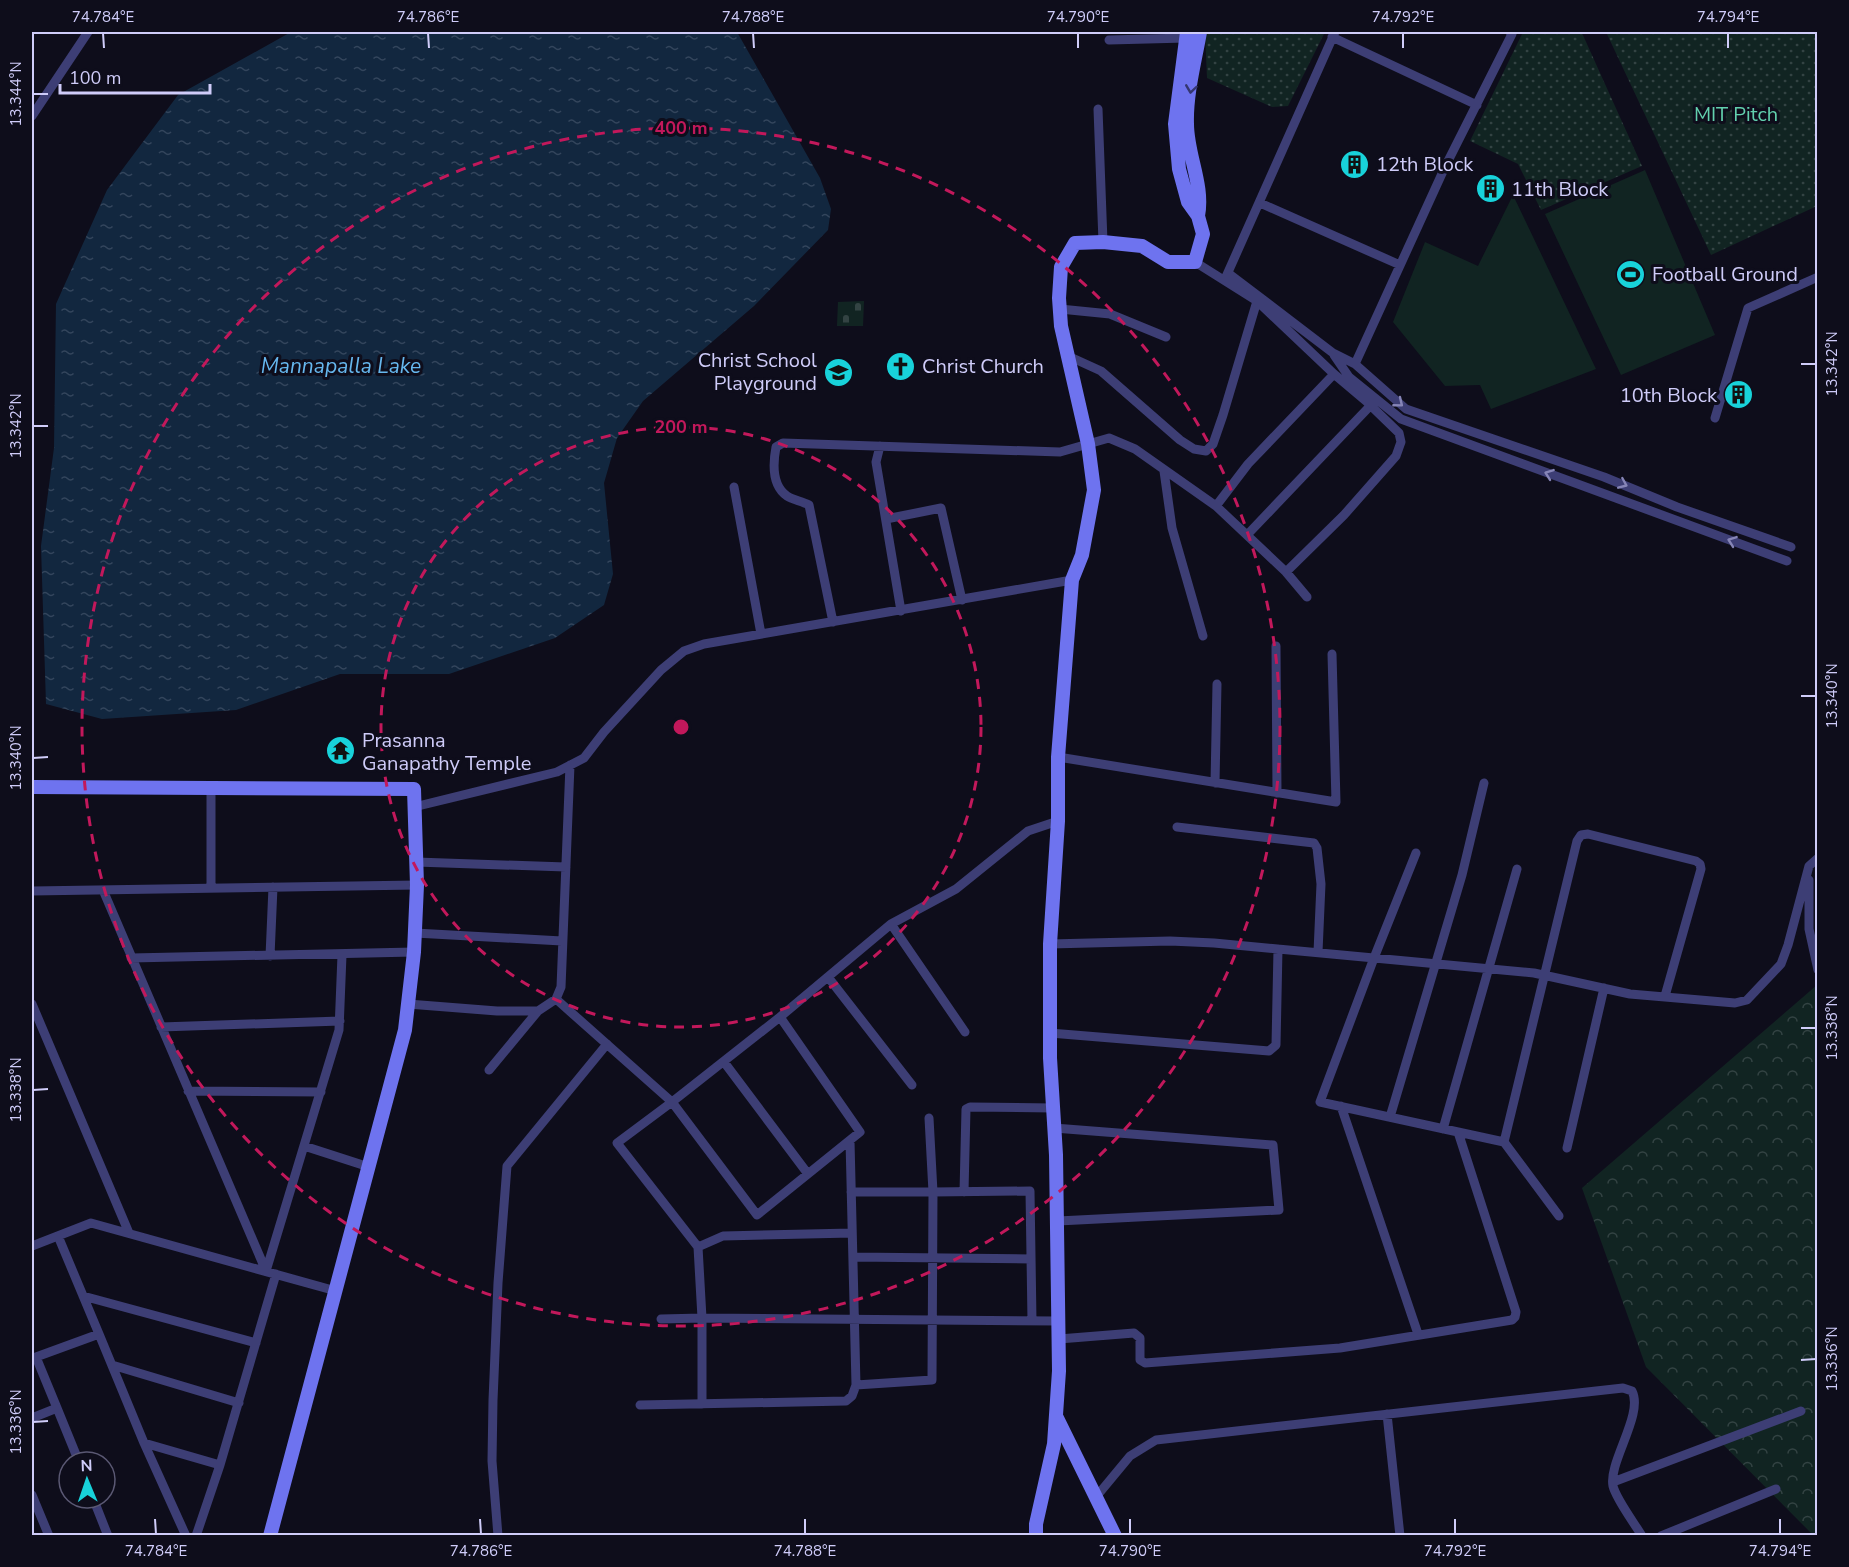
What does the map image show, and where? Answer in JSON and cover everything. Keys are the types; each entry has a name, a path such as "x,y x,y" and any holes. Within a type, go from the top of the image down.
{"main road":[{"path":"1198,216 1201,200 1193,170 1187,124 1200,32"},
{"path":"1035,1536 1054,1444 1059,1339 1058,1221 1050,1033 1050,944 1058,820 1058,757 1072,580 1082,555 1094,490 1088,444 1060,309 1061,267 1075,243 1103,242 1142,246 1168,262 1195,262 1203,234 1198,216 1188,202 1179,169 1175,124 1187,34"},
{"path":"32,787 414,789 417,885 414,952 405,1030 270,1536"},
{"path":"1056,1416 1115,1536"}],"street":[{"path":"32,116 88,32"},
{"path":"1355,364 1444,167 1512,34 1510,32"},
{"path":"1109,40 1187,34"},
{"path":"1226,277 1334,34 1477,105"},
{"path":"1098,109 1103,242"},
{"path":"1260,203 1400,265"},
{"path":"1195,262 1226,277 1333,353 1355,364 1406,409 1604,477 1677,507 1791,547"},
{"path":"1226,277 1257,301 1334,374 1371,405 1399,433 1401,442 1396,456 1344,515 1286,572"},
{"path":"1715,418 1748,308 1818,277"},
{"path":"1068,356 1101,371 1180,440 1194,449 1206,451 1213,444 1223,415 1257,301"},
{"path":"1060,309 1110,314 1166,336"},
{"path":"1333,353 1349,377 1401,419 1787,561"},
{"path":"1216,506 1248,464 1334,374"},
{"path":"1247,535 1371,405"},
{"path":"833,622 809,505 798,499 789,498 779,489 772,465 776,447 783,443 1060,452 1109,438 1135,449 1216,506 1286,572 1307,597"},
{"path":"880,446 876,462 902,610"},
{"path":"1164,471 1172,528 1203,636"},
{"path":"734,487 761,634"},
{"path":"886,519 941,508 962,600"},
{"path":"414,807 557,772 585,758 604,732 661,670 684,651 704,644 1072,580"},
{"path":"1276,646 1277,793"},
{"path":"1058,757 1336,802 1332,654"},
{"path":"1215,783 1217,684"},
{"path":"489,1070 538,1011 556,999 561,987 570,765"},
{"path":"1390,1117 1462,875 1484,783"},
{"path":"211,788 211,888"},
{"path":"702,1404 702,1318 698,1247 617,1143 724,1062 891,924 956,890 1028,831 1058,820"},
{"path":"1177,827 1314,843 1317,848 1321,884 1318,952"},
{"path":"1504,1142 1577,841 1581,836 1588,834 1696,861 1700,864 1701,869 1665,996"},
{"path":"1416,853 1320,1102 1504,1142 1559,1216"},
{"path":"1050,944 1170,941 1214,943 1544,975 1630,993 1735,1003 1747,1000 1781,963 1809,866 1818,858"},
{"path":"416,862 566,867"},
{"path":"1809,866 1809,929 1818,970"},
{"path":"1443,1129 1517,869"},
{"path":"32,891 417,885"},
{"path":"270,956 273,887"},
{"path":"103,890 266,1271"},
{"path":"891,924 965,1032"},
{"path":"415,933 562,941"},
{"path":"1050,1033 1269,1051 1275,1045 1278,949"},
{"path":"131,958 414,952"},
{"path":"266,1271 339,1030 342,955"},
{"path":"828,977 912,1085"},
{"path":"1567,1148 1604,988"},
{"path":"556,999 672,1102 757,1215 860,1132 780,1017"},
{"path":"32,1004 129,1233"},
{"path":"408,1004 498,1011 538,1011"},
{"path":"161,1027 340,1021"},
{"path":"498,1536 492,1461 493,1410 499,1272 507,1166 607,1044"},
{"path":"724,1062 808,1174"},
{"path":"188,1091 321,1092"},
{"path":"1341,1106 1418,1334"},
{"path":"964,1192 966,1109 970,1107 1053,1108"},
{"path":"856,1385 932,1380 933,1192 929,1118"},
{"path":"1054,1128 1272,1145 1278,1210 1058,1221"},
{"path":"1059,1339 1134,1333 1140,1338 1140,1360 1145,1363 1340,1348 1512,1320 1516,1312 1458,1132"},
{"path":"640,1405 846,1401 852,1396 856,1385 850,1141"},
{"path":"304,1146 369,1167"},
{"path":"851,1192 1030,1191 1032,1321"},
{"path":"32,1246 91,1223 336,1291"},
{"path":"698,1247 723,1236 852,1233"},
{"path":"58,1236 144,1443 186,1536"},
{"path":"853,1257 1031,1259"},
{"path":"196,1536 239,1403 276,1274"},
{"path":"83,1296 256,1343"},
{"path":"662,1319 1059,1321"},
{"path":"74,1450 34,1358 99,1334"},
{"path":"112,1365 239,1403"},
{"path":"1096,1497 1130,1456 1156,1440 1628,1389 1632,1391 1635,1403 1613,1482 1615,1490 1642,1536"},
{"path":"32,1418 57,1408"},
{"path":"1613,1482 1801,1411"},
{"path":"1387,1414 1400,1536"},
{"path":"144,1443 220,1465"},
{"path":"1661,1536 1776,1489"},
{"path":"32,1495 49,1536"},
{"path":"98,1510 108,1536"}],"green space":[{"path":"1205,32 1325,32 1288,106 1272,107 1207,78"},
{"path":"1523,32 1582,33 1642,166 1541,210 1518,164 1470,141"},
{"name":"MIT Pitch","path":"1606,32 1817,32 1817,206 1711,255"},
{"name":"Football Ground","path":"1645,170 1715,335 1621,375 1545,214"},
{"path":"1513,195 1596,369 1491,409 1480,385 1445,386 1393,322 1425,242 1478,266"},
{"path":"864,301 863,326 837,326 838,302"},
{"path":"1817,985 1817,1535 1813,1535 1646,1367 1582,1188"}],"water":[{"name":"Mannapalla Lake","path":"291,32 737,32 820,178 831,209 828,230 754,306 643,401 617,438 604,483 613,574 604,605 555,638 449,674 340,674 236,710 102,719 46,704 41,546 54,448 56,304 107,190 178,95"}],"place":[{"name":"12th Block","path":"1355,164"},
{"name":"11th Block","path":"1490,189"},
{"name":"Football Ground","path":"1631,274"},
{"name":"Christ Church","path":"901,366"},
{"name":"Christ School Playground","path":"838,372"},
{"name":"10th Block","path":"1738,395"},
{"name":"Prasanna Ganapathy Temple","path":"341,751"}]}
